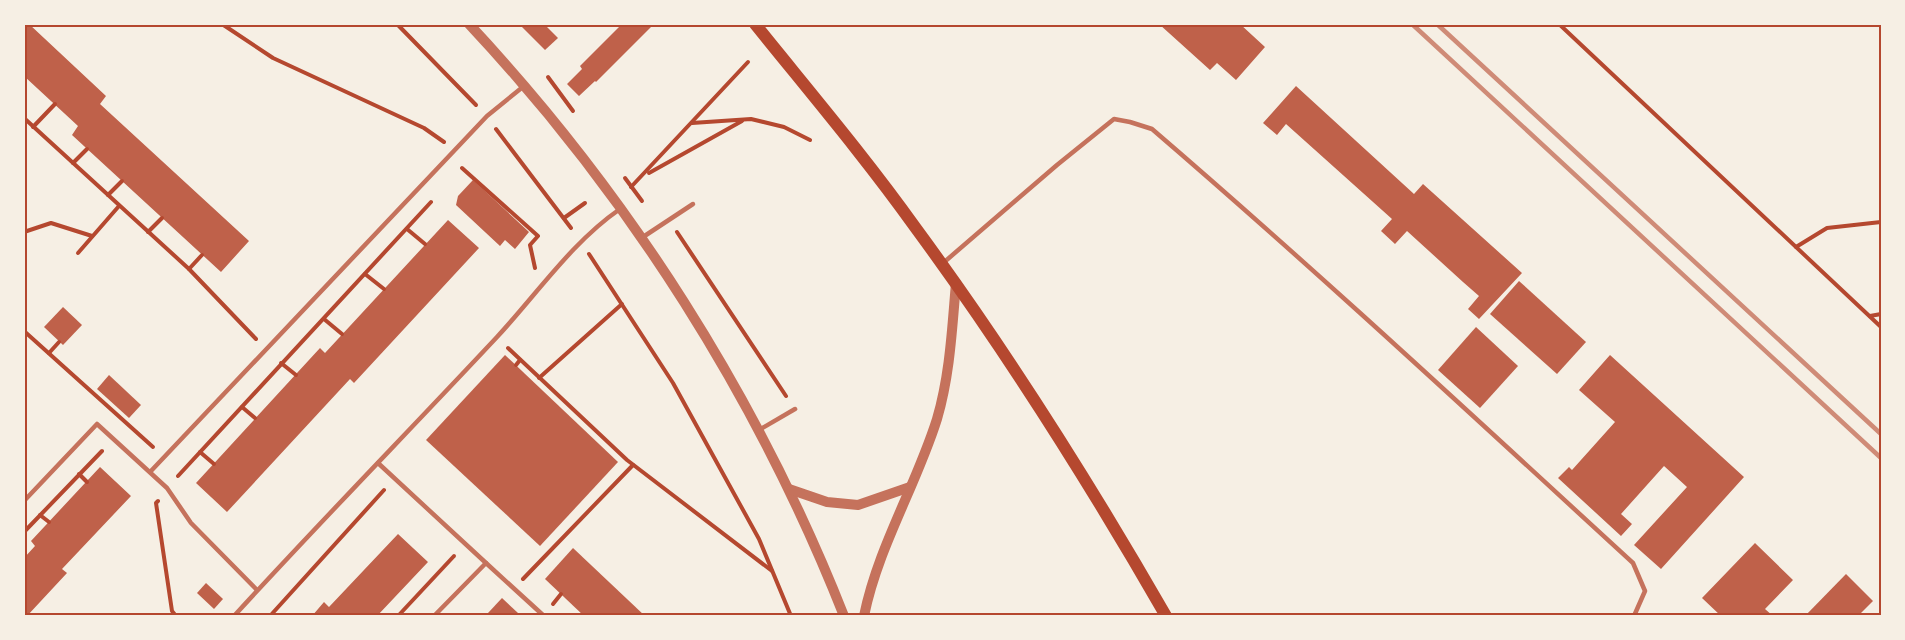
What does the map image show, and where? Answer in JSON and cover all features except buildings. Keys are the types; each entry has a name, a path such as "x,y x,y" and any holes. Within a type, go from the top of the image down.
{"main road":[{"path":"755,24 872,169 956,284 1041,410 1102,507 1166,616"}],"street":[{"path":"469,24 583,158 642,238 697,323 759,430 789,489 844,616"},
{"path":"864,616 875,574 929,442 944,393 956,284"},
{"path":"789,489 827,502 858,505 910,487"}],"lane":[{"path":"151,471 487,116 524,86"},
{"path":"942,264 1057,165 1114,120 1152,129 1370,321 1415,365 1633,563 1645,591 1634,616"},
{"path":"642,238 693,204"},
{"path":"234,616 496,338 600,223 620,209"},
{"path":"759,430 795,409"},
{"path":"24,501 97,424 151,471 167,488 191,522 257,590"},
{"path":"378,463 544,616"},
{"path":"434,616 486,563"}],"path":[{"path":"222,24 273,58 424,128 443,141 466,163 454,176"},
{"path":"397,24 487,116 582,242 674,383 759,539 791,616"},
{"path":"1559,24 1881,327"},
{"path":"630,188 748,62"},
{"path":"548,77 577,117"},
{"path":"33,127 55,104"},
{"path":"24,119 189,269 266,350 296,375"},
{"path":"692,123 745,120 784,127 810,140"},
{"path":"644,175 745,120"},
{"path":"490,140 498,132"},
{"path":"73,163 87,149"},
{"path":"462,168 538,236 530,245 539,290"},
{"path":"625,178 659,226 675,230 795,409"},
{"path":"108,195 122,181"},
{"path":"176,616 172,611 156,504 167,488 439,194"},
{"path":"564,218 585,203"},
{"path":"78,253 119,206"},
{"path":"148,232 162,218"},
{"path":"1796,247 1827,228 1881,222"},
{"path":"24,232 51,223 92,236"},
{"path":"407,229 425,244"},
{"path":"189,269 202,255"},
{"path":"365,274 384,289"},
{"path":"539,378 622,304"},
{"path":"1869,316 1881,314"},
{"path":"324,319 342,334"},
{"path":"24,331 181,473"},
{"path":"496,338 633,465 773,572"},
{"path":"49,353 59,342"},
{"path":"516,365 520,360"},
{"path":"242,407 255,418"},
{"path":"24,532 127,424"},
{"path":"200,452 214,464"},
{"path":"514,588 633,465"},
{"path":"79,474 87,482"},
{"path":"270,616 395,479"},
{"path":"40,515 49,522"},
{"path":"398,616 465,544"},
{"path":"550,607 561,594"}],"railway":[{"path":"1412,24 1881,458"},
{"path":"1437,24 1881,434"}]}
